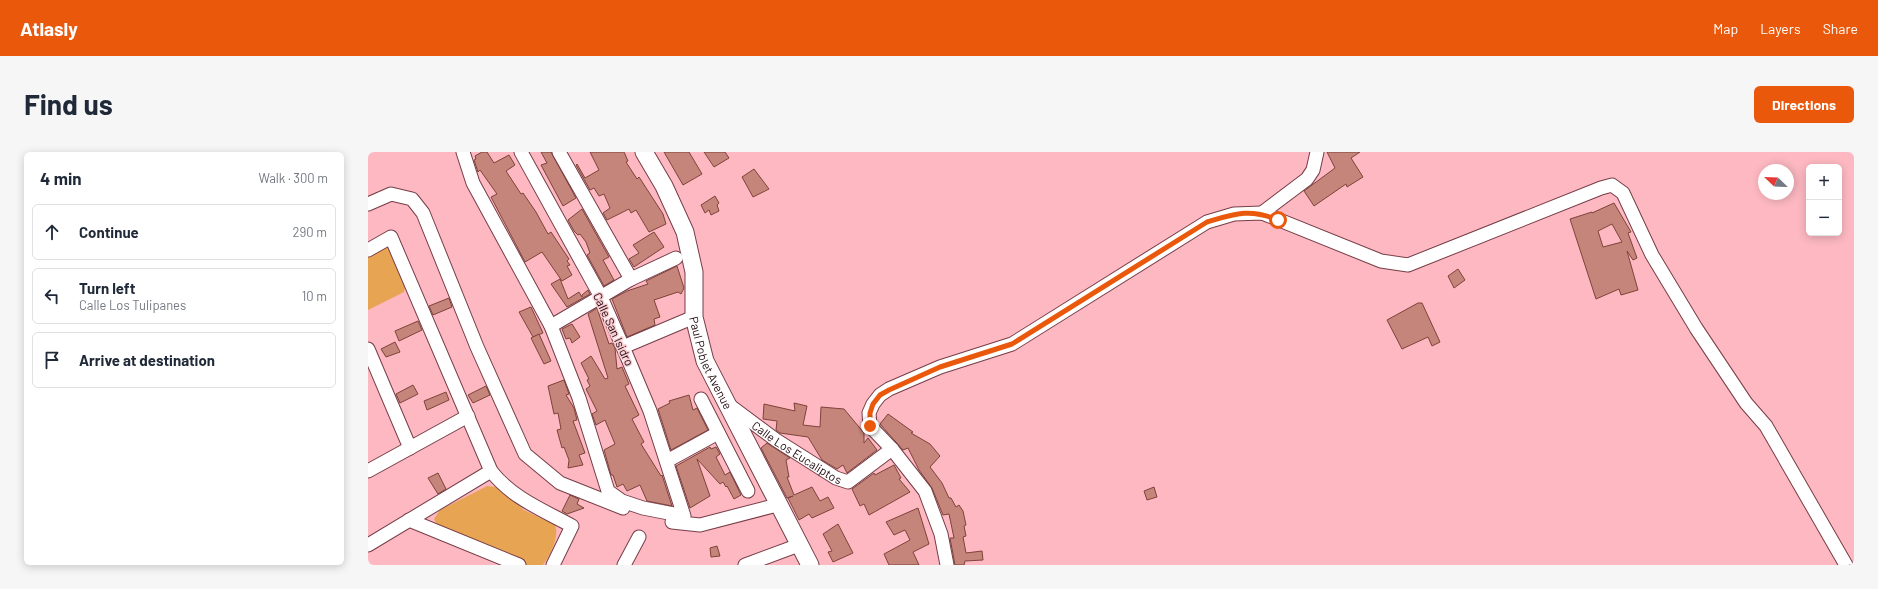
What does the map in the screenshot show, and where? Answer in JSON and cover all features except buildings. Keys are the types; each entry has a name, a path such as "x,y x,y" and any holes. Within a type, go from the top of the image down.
{"main road":[{"name":"Paul Poblet Avenue","path":"644,152 664,186 686,232 694,272 694,317 705,362 777,505 810,565"}],"street":[{"path":"463,152 473,183 551,326 631,279 676,258"},
{"name":"Calle San Isidro","path":"521,152 601,297 650,411 684,516 642,508 622,501 608,491 579,398 551,326"},
{"path":"559,152 631,279"},
{"path":"1262,213 1307,179 1313,170 1317,152"},
{"path":"947,565 941,534 925,491 892,449 870,426 870,413 873,404 880,395 911,378 1012,344 1207,222 1234,214 1262,213 1381,261 1408,265 1601,188 1612,185 1623,193 1652,255 1696,328 1746,403 1766,426 1846,565"},
{"path":"368,204 391,194 412,199 423,214 477,347 525,454 560,483 656,520 700,525 777,505"},
{"path":"368,250 391,237 492,471 501,483 518,497 572,526 553,565"},
{"path":"623,347 694,317"},
{"path":"368,349 410,448"},
{"path":"701,399 748,490"},
{"name":"Calle Los Eucaliptos","path":"724,402 776,440 836,478 848,482 892,449"},
{"path":"368,472 468,416"},
{"path":"667,461 718,433"},
{"path":"368,545 492,471"},
{"path":"409,520 519,565"},
{"path":"624,565 639,537"},
{"path":"745,565 799,544"}],"shaded area":[{"path":"385,246 388,248 405,288 404,292 368,310 368,256"},
{"path":"487,486 497,487 524,510 555,525 555,540 549,556 543,565 527,565 437,525 434,519 440,510"}],"route":[{"path":"870,426 870,413 873,404 880,395 911,378 1012,344 1207,222 1234,214 1262,213 1278,220"}]}
